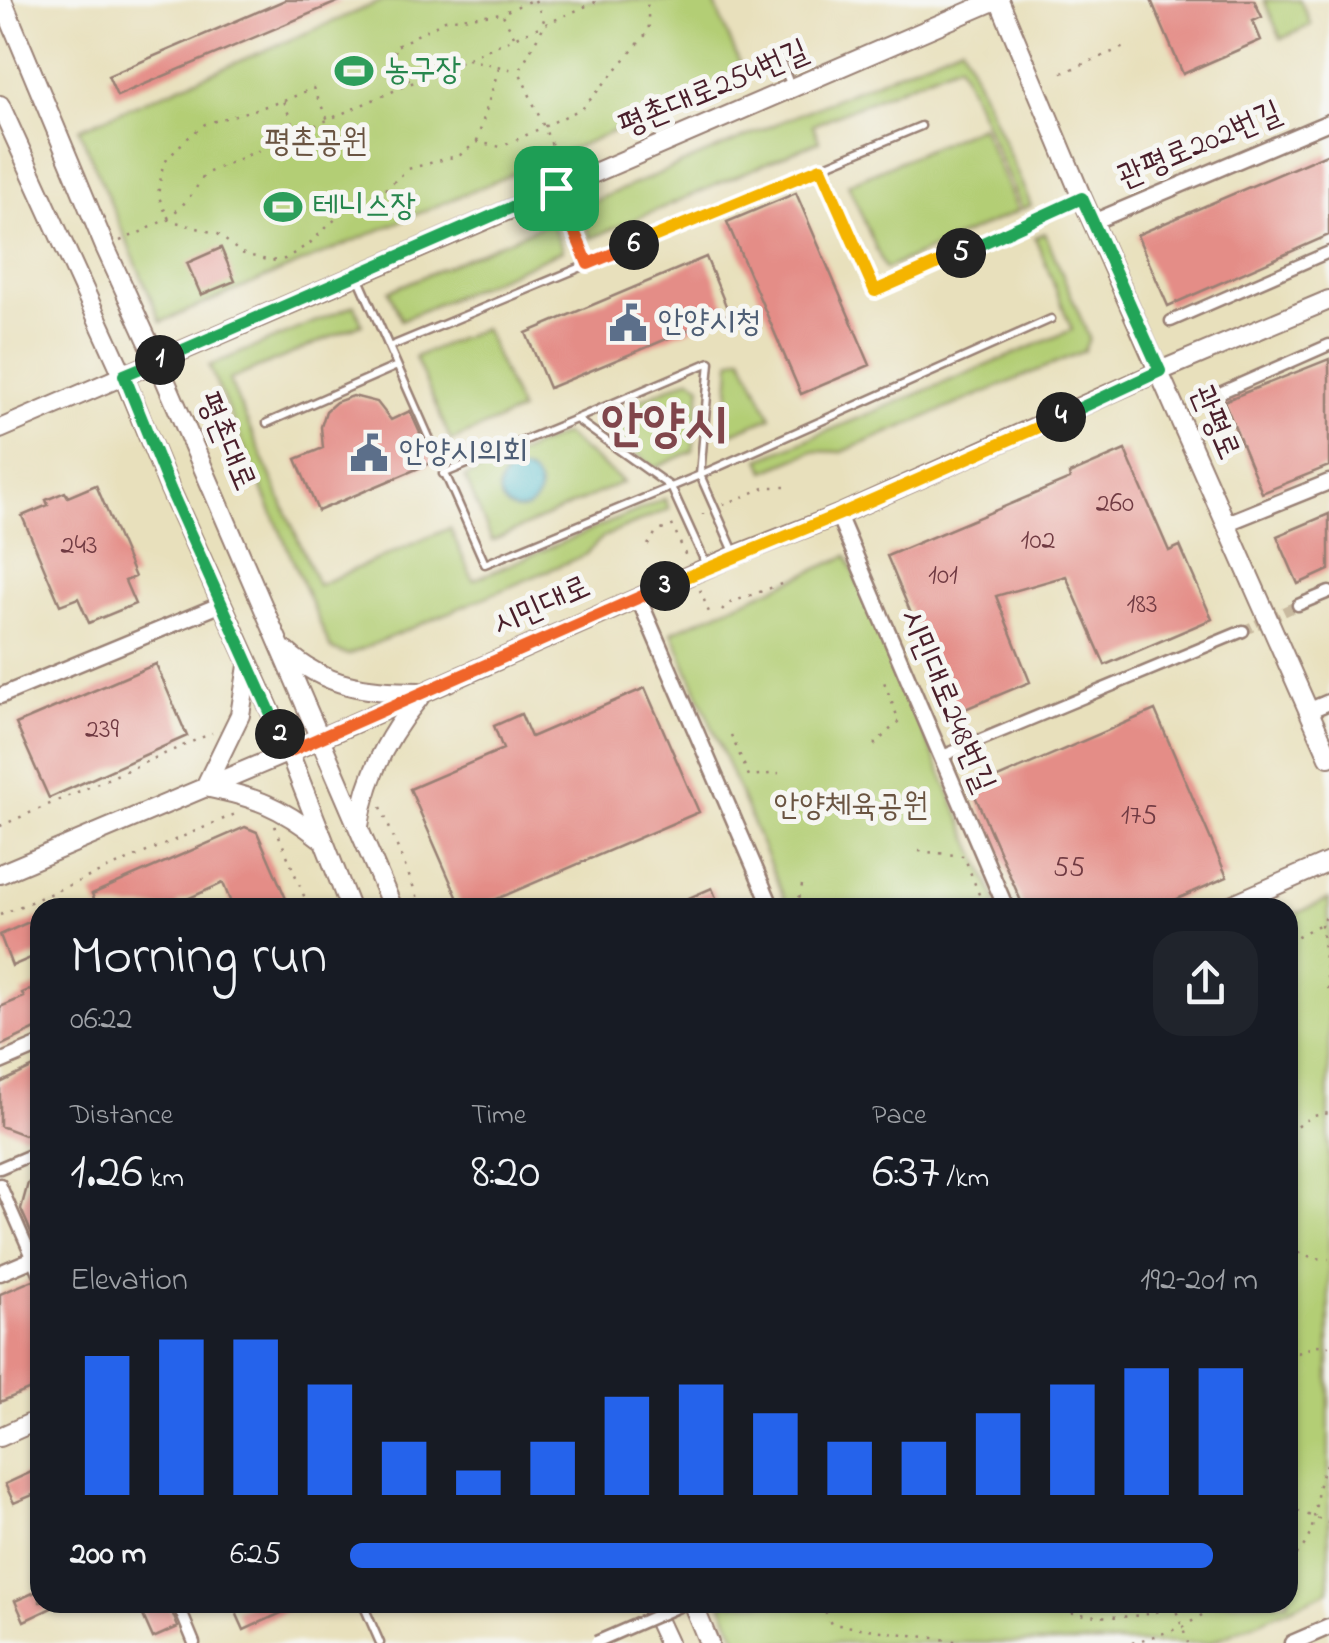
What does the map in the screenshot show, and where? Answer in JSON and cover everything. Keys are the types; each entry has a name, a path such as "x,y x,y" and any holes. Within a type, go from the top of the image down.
{"street":[{"name":"평촌대로","path":"2,0 105,247 389,898"},
{"name":"평촌대로254번길","path":"0,430 997,0"},
{"name":"관평로","path":"997,0 1329,758"},
{"path":"0,106 124,375 288,752 346,898"},
{"name":"관평로202번길","path":"1093,222 1329,122"},
{"path":"1171,321 1329,252"},
{"name":"시민대로","path":"0,874 1329,300"},
{"path":"1206,399 1329,345"},
{"path":"1224,524 1329,482"},
{"name":"시민대로248번길","path":"838,515 1002,898"},
{"path":"1298,605 1329,592"},
{"path":"638,598 768,898"},
{"path":"0,696 222,604"},
{"path":"940,757 1243,631"},
{"path":"282,646 300,663 330,681 379,692 424,692"},
{"path":"248,662 246,695 205,788 265,802 291,814 324,842"},
{"path":"359,826 369,778 398,723 424,692"},
{"path":"1310,710 1329,702"},
{"path":"1247,898 1329,862"},
{"path":"0,1062 30,1049"},
{"path":"0,1168 30,1155"},
{"path":"0,1184 30,1245"},
{"path":"0,1273 30,1260"},
{"path":"0,1437 30,1424"},
{"path":"182,1613 194,1643"},
{"path":"654,1613 668,1643"},
{"path":"595,1643 665,1613"},
{"path":"695,1613 709,1643"},
{"path":"1292,1643 1329,1627"}],"lane":[{"path":"778,55 792,90"},
{"path":"388,347 921,126"},
{"path":"821,168 875,291 1082,198"},
{"path":"563,186 588,264"},
{"path":"357,274 485,564 700,475 1051,319"},
{"path":"444,474 710,362 700,475 736,555"},
{"path":"267,423 397,366"},
{"path":"576,419 671,487 708,568"},
{"path":"367,1613 380,1643"}],"path":[{"path":"410,83 393,48 445,20 502,13 534,0 546,24"},
{"path":"105,247 169,220 190,198 204,174 600,0"},
{"path":"477,142 501,146 582,108 649,32 647,0"},
{"path":"502,13 515,38"},
{"path":"519,71 546,24"},
{"path":"1062,73 1128,44"},
{"path":"466,59 519,71"},
{"path":"169,220 218,234 241,252 270,262 286,259 310,244 358,198 387,188 408,169 460,155 477,142 499,66"},
{"path":"519,71 563,186"},
{"path":"169,220 158,195 163,164 205,124 313,88 328,120"},
{"path":"283,101 297,133"},
{"path":"722,506 766,487 786,487"},
{"path":"648,545 656,532 675,525"},
{"path":"722,610 727,604 784,582"},
{"path":"874,744 899,722 883,679"},
{"path":"0,826 236,722"},
{"path":"731,735 749,776 780,773"},
{"path":"369,778 418,898"},
{"path":"40,898 265,802 304,898"},
{"path":"919,850 964,856 980,897"},
{"path":"799,898 802,885"},
{"path":"0,915 30,902"},
{"path":"1298,936 1321,924 1329,910"},
{"path":"1321,924 1329,994"},
{"path":"1298,1126 1329,1112"},
{"path":"1298,1253 1329,1259"},
{"path":"1298,1353 1317,1345 1329,1346"},
{"path":"1298,1555 1316,1518 1320,1472 1329,1459"},
{"path":"1298,1511 1329,1522"},
{"path":"826,1613 831,1624 970,1643"},
{"path":"1086,1613 1143,1613"},
{"path":"1178,1613 1188,1643"},
{"path":"1132,1643 1183,1627 1205,1613"}],"green space":[{"name":"평촌공원","path":"384,0 713,0 745,76 161,322 79,129"},
{"path":"1264,0 1300,0 1311,25 1281,39"},
{"path":"962,45 1031,205 1022,209 959,63 813,125 819,141 591,238 578,208"},
{"path":"981,126 1018,211 885,269 848,184"},
{"path":"551,222 563,250 401,320 389,291"},
{"path":"1045,233 1089,338 1084,351 842,452 813,451 765,471 760,459 1072,330 1035,237"},
{"path":"355,305 362,324 229,380 318,585 450,528 473,580 665,499 669,509 603,537 585,555 348,655 331,649 209,366"},
{"path":"484,328 520,411 451,441 415,357"},
{"path":"742,356 771,417 727,435 731,360"},
{"path":"691,378 701,386 693,451 655,468 604,428 606,415"},
{"path":"564,434 623,482 492,541 465,477"},
{"name":"안양체육공원","path":"847,556 995,898 784,898 672,632"},
{"path":"1329,899 1329,1591 1298,1604 1298,913"},
{"path":"726,1613 1278,1613 1209,1643 739,1643"}],"water":[{"path":"519,470 533,476 539,490 533,504 519,510 505,504 499,490 505,476"}],"building":[{"path":"285,0 342,0 117,96 108,76"},
{"path":"1151,0 1254,0 1262,17 1253,21 1261,40 1183,74"},
{"path":"1329,153 1329,235 1168,306 1137,235"},
{"path":"796,193 870,365 801,394 727,222"},
{"path":"221,248 235,281 201,295 187,263"},
{"name":"안양시청","path":"706,257 729,313 549,388 526,333"},
{"path":"1329,359 1329,466 1262,493 1224,401"},
{"name":"안양시의회","path":"353,396 377,402 391,420 410,411 433,462 318,511 296,459 323,448 321,427 326,411 336,402"},
{"path":"1125,450 1169,551 1180,546 1212,619 1105,665 1066,576 996,596 1030,682 953,714 887,556 1070,479 1069,474"},
{"path":"96,485 135,577 125,581 135,604 89,623 78,598 60,605 22,516 48,505 46,500 65,492 68,497"},
{"path":"1329,514 1329,570 1298,584 1277,536"},
{"path":"156,664 187,736 49,798 16,724"},
{"path":"645,688 699,812 499,898 458,898 410,789 503,749 494,726 521,714 531,737"},
{"path":"1155,710 1227,877 1180,898 1020,898 972,789"},
{"path":"245,827 257,832 286,898 229,898 223,883 189,898 94,898 92,894"},
{"path":"712,888 716,898 689,898"},
{"path":"30,922 30,958 12,966 0,935"},
{"path":"30,989 30,1032 0,1046 0,1007 24,997 22,993"},
{"path":"30,1069 30,1132 24,1135 0,1126 0,1083"},
{"path":"30,1182 30,1230 21,1209"},
{"path":"30,1281 30,1389 0,1402 0,1294"},
{"path":"30,1473 30,1496 14,1503 5,1484"},
{"path":"30,1594 30,1613 41,1613 24,1621 15,1601"},
{"path":"142,1613 172,1613 178,1627 153,1638"},
{"path":"236,1613 281,1613 244,1630"}],"tunnel":[{"path":"1243,631 1298,605"}],"place":[{"name":"농구장","path":"354,71"},
{"name":"테니스장","path":"283,207"},
{"name":"안양시청","path":"628,323"},
{"name":"안양시의회","path":"369,453"}],"district":[{"name":"안양시","path":"664,427"}],"route":[{"path":"821,168 875,291 1082,198 1160,371 1012,440 736,555 288,752 170,489 124,375 556,188 588,264 821,168"}]}
